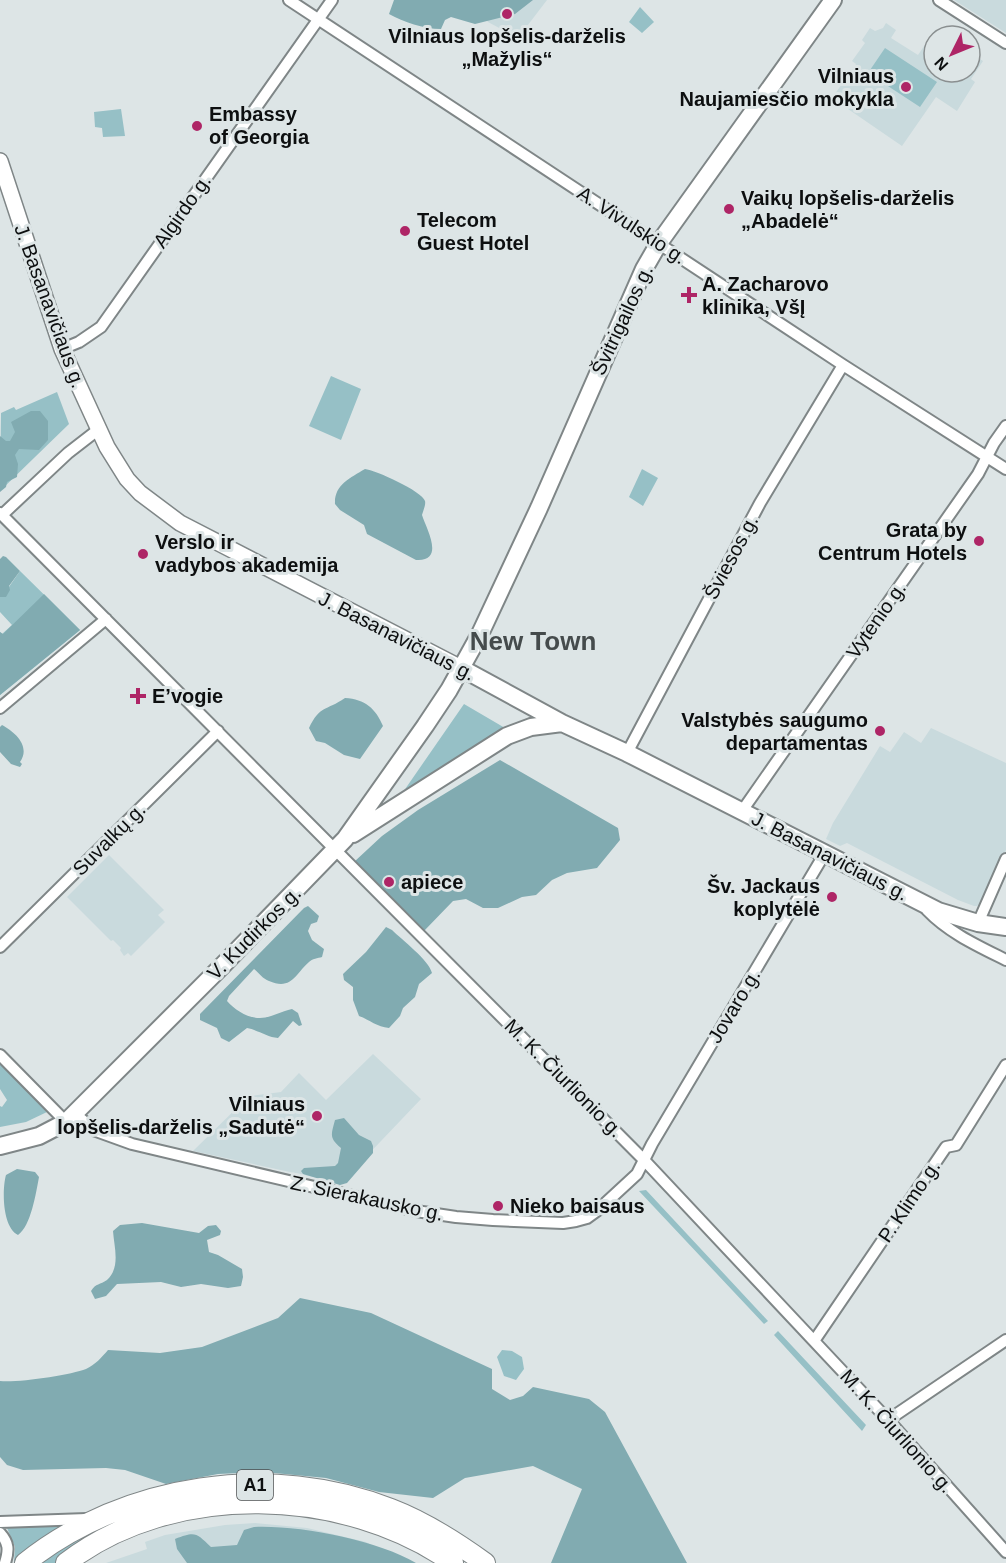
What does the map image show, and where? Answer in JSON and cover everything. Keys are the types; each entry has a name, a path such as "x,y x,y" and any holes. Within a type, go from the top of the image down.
{"highway":[{"name":"A1","path":"25,1563 55,1540 94,1519 124,1507 179,1493 220,1486 282,1485 312,1488 355,1497 391,1509 453,1540 485,1563"},
{"name":"A1","path":"66,1563 100,1540 129,1526 185,1511 254,1503 308,1507 347,1515 412,1539 453,1563"}],"main road":[{"name":"Švitrigailos g.","path":"461,668 480,634 524,540 644,269 659,243 833,0"},
{"name":"J. Basanavičiaus g.","path":"0,161 62,349 99,429 127,479 165,513 200,534 461,668 562,723 627,753 938,911 978,923 1006,927"},
{"name":"V. Kudirkos g.","path":"0,1146 39,1136 70,1118 340,844 425,726 461,668"},
{"path":"340,844 507,736 531,727 562,723"}],"street":[{"name":"A. Vivulskio g.","path":"289,0 1006,470"},
{"name":"Algirdo g.","path":"62,349 79,342 101,327 332,0"},
{"path":"939,0 1006,43"},
{"name":"Šviesos g.","path":"627,753 760,503 843,365"},
{"name":"Vytenio g.","path":"742,811 972,484 1006,426"},
{"path":"1,514 68,453 99,429"},
{"name":"M. K. Čiurlionio g.","path":"1,514 218,731 340,844 644,1160 888,1420 1006,1552"},
{"path":"0,708 106,619"},
{"name":"Suvalkų g.","path":"0,947 218,731"},
{"name":"Jovaro g.","path":"644,1160 825,853"},
{"path":"978,923 1006,859"},
{"path":"918,901 938,921 964,939 1006,960"},
{"name":"Z. Sierakausko g.","path":"0,1055 70,1118 96,1131 132,1144 391,1205 456,1217 563,1223 587,1218 637,1174 644,1160"},
{"name":"P. Klimo g.","path":"814,1341 946,1147 956,1145 1006,1065"},
{"path":"888,1420 1004,1345"},
{"path":"0,1522 94,1519"},
{"path":"0,1533 5,1538 8,1549 5,1563"}],"shaded area":[{"path":"394,0 533,0 515,14 475,24 451,17 445,20 441,29 427,28 389,14"},
{"name":"Vilniaus lopšelis-darželis „Mažylis“","path":"470,0 547,0 518,38 488,22"},
{"path":"954,0 1006,0 1006,33"},
{"path":"640,7 654,22 642,33 629,22"},
{"name":"Vilniaus Naujamiesčio mokykla","path":"886,23 896,30 891,38 918,55 922,49 922,84 974,84 957,111 936,97 902,146 832,98 856,64 852,61 865,43 862,40 870,28 875,31 883,28"},
{"path":"885,48 922,72 922,84 936,84 920,107 868,73"},
{"path":"121,109 125,136 103,137 102,128 95,127 94,112"},
{"path":"331,376 361,389 341,440 309,426"},
{"path":"57,392 69,424 0,491 1,413 14,407 16,410"},
{"path":"31,411 40,411 48,421 48,440 39,450 19,449 15,455 18,464 17,477 7,482 6,487 0,492 0,436 10,441 15,432 11,422"},
{"path":"365,469 398,482 416,492 425,501 422,515 432,543 430,556 416,560 367,534 364,525 340,510 335,504 335,497 340,487"},
{"path":"642,469 658,478 643,506 629,497"},
{"path":"3,556 20,571 9,586 10,590 6,597 0,597 0,559"},
{"path":"20,571 80,630 0,695 0,632 2,634 12,625 0,612 0,597"},
{"path":"44,594 80,630 0,695 0,632 3,634"},
{"path":"345,698 358,700 369,706 383,726 360,759 344,755 325,743 316,741 309,728 320,712"},
{"path":"464,704 505,728 401,795"},
{"path":"2,725 12,731 23,745 20,767 11,764 0,752 0,727"},
{"path":"931,728 1006,763 1006,850 984,900 978,906 958,900 847,843 840,846 826,839 833,823 880,746 890,752 904,732 921,743"},
{"path":"500,760 618,828 620,840 597,868 567,873 552,880 536,895 522,897 498,908 483,908 466,899 453,901 424,931 354,862 382,836 418,810"},
{"path":"109,855 164,910 158,915 165,922 131,956 128,953 124,956 121,948 67,897"},
{"path":"308,906 319,916 317,922 311,924 308,931 312,940 324,949 322,957 310,961 293,979 283,984 267,980 254,969 227,1001 242,1013 255,1018 268,1017 292,1009 298,1013 302,1025 299,1026 293,1021 278,1038 247,1028 229,1042 221,1038 217,1028 200,1020 200,1014"},
{"path":"386,927 421,956 432,973 419,984 415,997 403,1008 400,1016 389,1028 359,1016 353,1000 353,987 344,980 343,974 366,952"},
{"name":"Vilniaus lopšelis-darželis „Sadutė“","path":"373,1054 421,1099 341,1183 193,1151 249,1096 281,1092 299,1073 326,1100"},
{"path":"0,1063 47,1112 26,1122 0,1127 0,1106 2,1107 7,1100 0,1089"},
{"path":"344,1118 359,1135 371,1141 373,1153 347,1183 340,1185 303,1174 301,1171 304,1168 335,1166 338,1163 341,1148 334,1142 332,1133 335,1120"},
{"path":"17,1169 35,1172 39,1177 30,1217 23,1231 18,1235 9,1224 4,1207 6,1175"},
{"path":"646,1190 768,1321 764,1324 639,1191"},
{"path":"142,1223 199,1233 208,1226 216,1225 221,1231 220,1235 207,1240 209,1252 242,1269 241,1286 228,1288 201,1284 181,1287 161,1282 117,1284 106,1296 95,1299 91,1291 96,1285 107,1280 114,1269 116,1257 113,1231 120,1225"},
{"path":"300,1298 371,1313 492,1369 492,1389 510,1400 523,1396 533,1387 589,1399 605,1412 687,1563 551,1563 582,1489 533,1466 465,1478 433,1498 379,1492 326,1478 264,1472 218,1474 166,1484 125,1470 106,1468 23,1470 7,1465 0,1457 0,1381 31,1380 86,1369 108,1350 160,1353 202,1347 278,1318"},
{"path":"778,1331 866,1425 862,1431 774,1335"},
{"path":"502,1350 512,1351 522,1357 524,1369 516,1380 504,1376 497,1357"},
{"path":"110,1523 114,1525 67,1553 55,1563 42,1563 65,1546"},
{"path":"255,1523 307,1528 366,1542 406,1563 106,1563 147,1549 145,1542 165,1535 225,1525"},
{"path":"72,1524 14,1562 15,1547 7,1528"},
{"path":"254,1527 315,1531 381,1547 416,1563 187,1563 177,1549 175,1539 192,1534 199,1536 211,1547 237,1545 244,1530"}],"place":[{"name":"Vilniaus lopšelis-darželis „Mažylis“","path":"507,14"},
{"name":"Vilniaus Naujamiesčio mokykla","path":"906,87"},
{"name":"Embassy of Georgia","path":"197,126"},
{"name":"Vaikų lopšelis-darželis „Abadelė“","path":"729,209"},
{"name":"Telecom Guest Hotel","path":"405,231"},
{"name":"A. Zacharovo klinika, VšĮ","path":"689,295"},
{"name":"Grata by Centrum Hotels","path":"979,541"},
{"name":"Verslo ir vadybos akademija","path":"143,554"},
{"name":"E’vogie","path":"138,696"},
{"name":"Valstybės saugumo departamentas","path":"880,731"},
{"name":"apiece","path":"389,882"},
{"name":"Šv. Jackaus koplytėlė","path":"832,897"},
{"name":"Vilniaus lopšelis-darželis „Sadutė“","path":"317,1116"},
{"name":"Nieko baisaus","path":"498,1206"}],"district":[{"name":"New Town","path":"533,641"}]}
